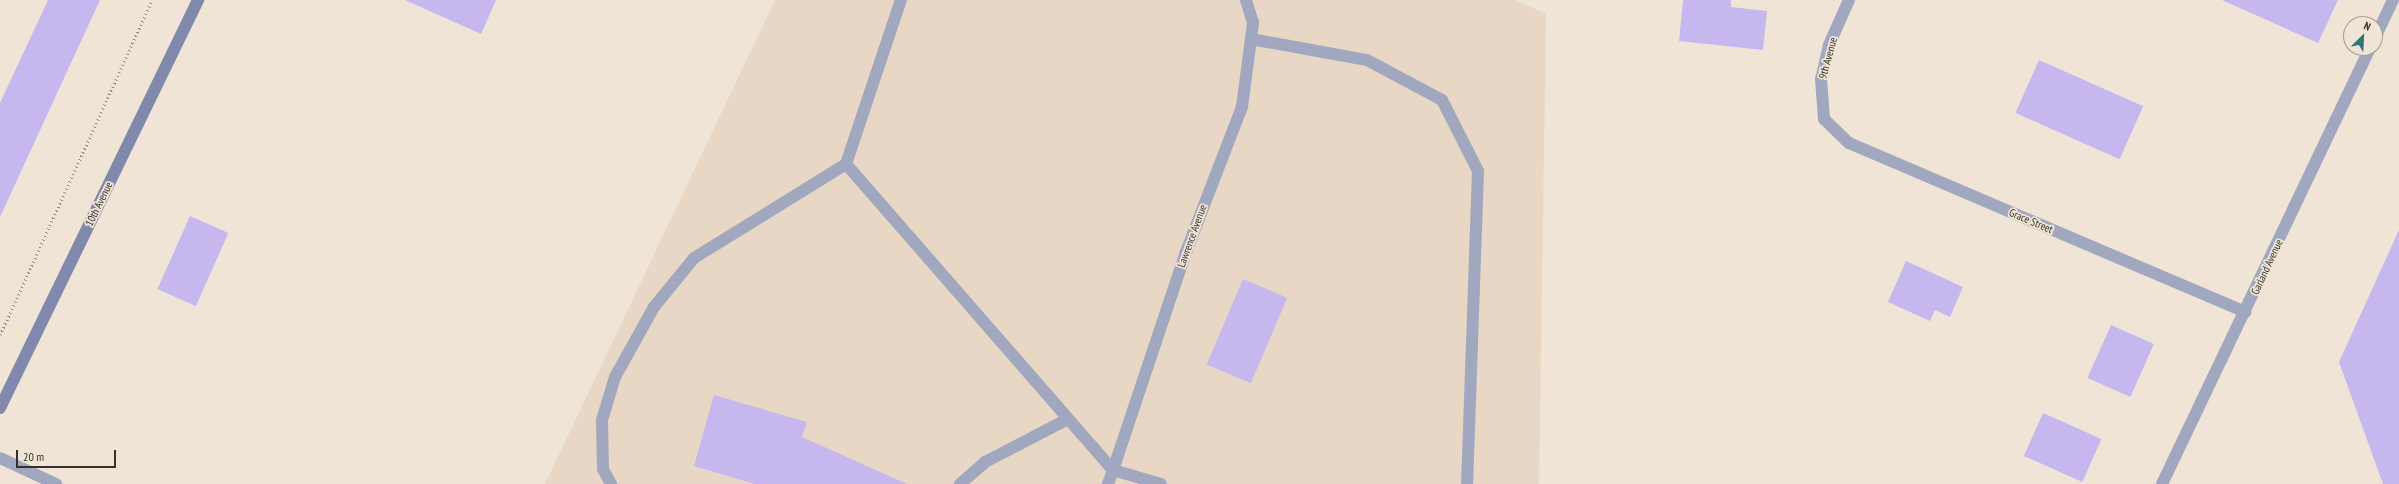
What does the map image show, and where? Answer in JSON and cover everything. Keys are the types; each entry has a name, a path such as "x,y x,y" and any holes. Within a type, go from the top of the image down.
{"street":[{"name":"10th Avenue","path":"0,408 198,0"},
{"path":"611,484 603,470 602,420 615,377 654,307 694,258 846,164 901,0"},
{"name":"Lawrence Avenue","path":"1108,484 1186,252 1242,107 1252,23 1246,0"},
{"name":"9th Avenue","path":"1824,118 1821,79 1829,45 1850,0"},
{"path":"2383,21 2393,0"},
{"path":"1250,39 1367,60 1442,100 1478,170 1467,484"},
{"name":"Garland Avenue","path":"2162,484 2246,312 2366,56"},
{"name":"Grace Street","path":"1824,118 1849,143 2246,312"},
{"path":"846,164 1113,470 1161,484"},
{"path":"960,484 985,462 1068,419"},
{"path":"0,458 56,484"}],"path":[{"path":"0,335 152,0"}],"shaded area":[{"path":"775,0 1515,0 1546,14 1539,484 545,484"}],"building":[{"path":"48,0 100,0 0,217 0,103"},
{"path":"405,0 496,0 481,34"},
{"path":"1683,0 1731,0 1731,7 1767,11 1763,50 1679,41"},
{"path":"2222,0 2338,0 2318,43"},
{"path":"2039,60 2143,106 2120,159 2015,113"},
{"path":"190,216 228,233 196,306 157,289"},
{"path":"2399,230 2399,484 2383,484 2339,362"},
{"path":"1906,261 1963,287 1950,317 1935,310 1930,321 1888,302"},
{"path":"1243,279 1287,298 1251,383 1207,365"},
{"path":"2111,325 2154,344 2130,397 2087,378"},
{"path":"714,395 807,422 802,437 907,484 755,484 694,466"},
{"path":"2043,413 2101,439 2082,482 2024,456"}]}
